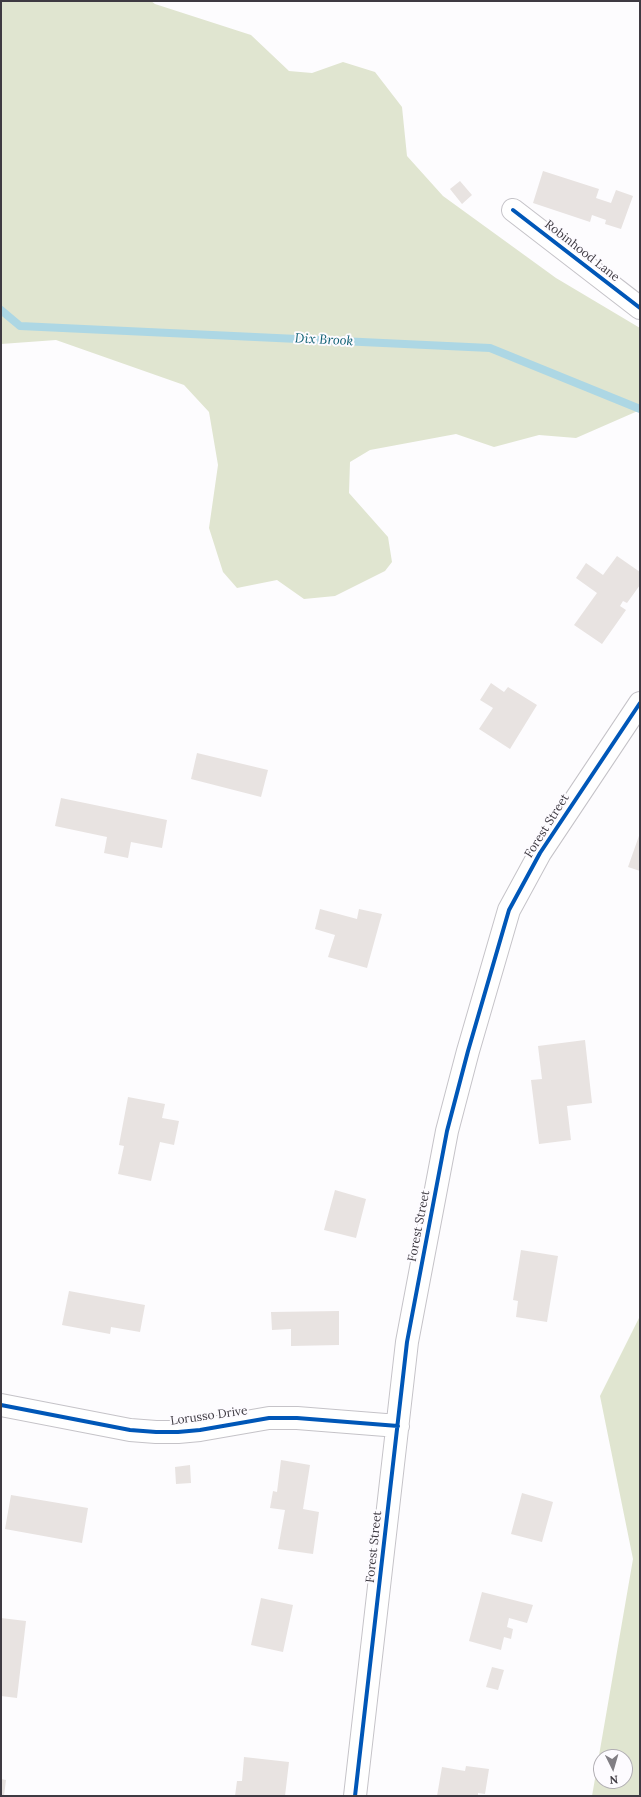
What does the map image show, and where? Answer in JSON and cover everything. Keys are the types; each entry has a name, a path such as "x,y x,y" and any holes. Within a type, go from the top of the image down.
{"street":[{"name":"Robinhood Lane","path":"513,210 640,308"},
{"name":"Forest Street","path":"356,1796 407,1342 447,1131 486,985 509,910 540,854 640,703"},
{"name":"Lorusso Drive","path":"1,1405 130,1430 156,1432 200,1430 269,1418 297,1418 398,1426"}],"green space":[{"path":"1,1 151,1 155,4 251,35 289,71 312,73 343,62 375,72 402,107 407,156 443,196 556,278 640,328 640,410 576,438 539,435 494,447 456,434 370,450 350,462 349,493 388,537 392,562 385,571 335,596 304,599 277,580 237,588 223,572 209,528 218,465 209,412 184,385 56,340 1,344"},
{"path":"640,1316 640,1796 592,1796 593,1789 633,1789 633,1749 600,1749 633,1559 600,1396"}],"building":[{"path":"543,171 599,189 596,198 611,203 616,190 633,196 621,229 605,224 606,220 592,215 590,222 533,203"},
{"path":"460,181 472,195 462,204 450,189"},
{"path":"617,556 640,572 640,585 627,603 623,601 620,606 626,610 602,644 574,625 597,593 576,578 586,563 603,575"},
{"path":"491,683 504,692 508,687 537,705 510,749 479,729 493,708 480,700"},
{"path":"197,753 268,770 261,797 191,779"},
{"path":"61,798 167,820 162,848 131,842 128,858 104,853 107,837 55,826"},
{"path":"640,833 640,871 628,867"},
{"path":"320,909 357,919 359,909 382,914 367,968 328,957 335,935 315,929"},
{"path":"585,1040 592,1103 567,1106 571,1140 539,1144 531,1080 542,1079 538,1046"},
{"path":"128,1097 165,1104 162,1118 179,1121 174,1145 160,1142 151,1181 118,1174 124,1146 119,1145"},
{"path":"335,1190 366,1199 356,1238 324,1230"},
{"path":"521,1250 558,1256 547,1322 516,1317 518,1301 513,1300"},
{"path":"69,1291 145,1305 140,1332 111,1327 110,1334 62,1325"},
{"path":"339,1311 339,1345 291,1346 291,1329 272,1330 271,1312"},
{"path":"281,1460 310,1465 303,1509 319,1512 313,1554 278,1549 285,1510 270,1508 273,1491 277,1492"},
{"path":"190,1465 191,1483 176,1484 175,1467"},
{"path":"522,1493 553,1502 542,1542 511,1534"},
{"path":"11,1495 88,1508 82,1543 5,1529"},
{"path":"482,1592 533,1605 527,1623 509,1618 507,1627 513,1629 511,1639 504,1637 501,1650 469,1641"},
{"path":"261,1598 293,1605 283,1652 251,1645"},
{"path":"1,1618 26,1621 17,1698 1,1696"},
{"path":"492,1667 504,1670 498,1690 486,1687"},
{"path":"244,1757 289,1762 285,1796 235,1796 237,1781 242,1781"},
{"path":"466,1766 489,1769 485,1794 478,1793 478,1796 437,1796 442,1767 465,1771"},
{"path":"1,1779 6,1780 4,1796 1,1796"}],"waterway":[{"name":"Dix Brook","path":"1,310 20,326 490,348 640,409"}],"cycle path":[{"path":"513,210 640,308"},
{"path":"355,1796 407,1342 447,1131 468,1051 509,910 540,853 640,703"},
{"path":"1,1405 130,1430 156,1432 200,1430 269,1418 297,1418 398,1426"}]}
